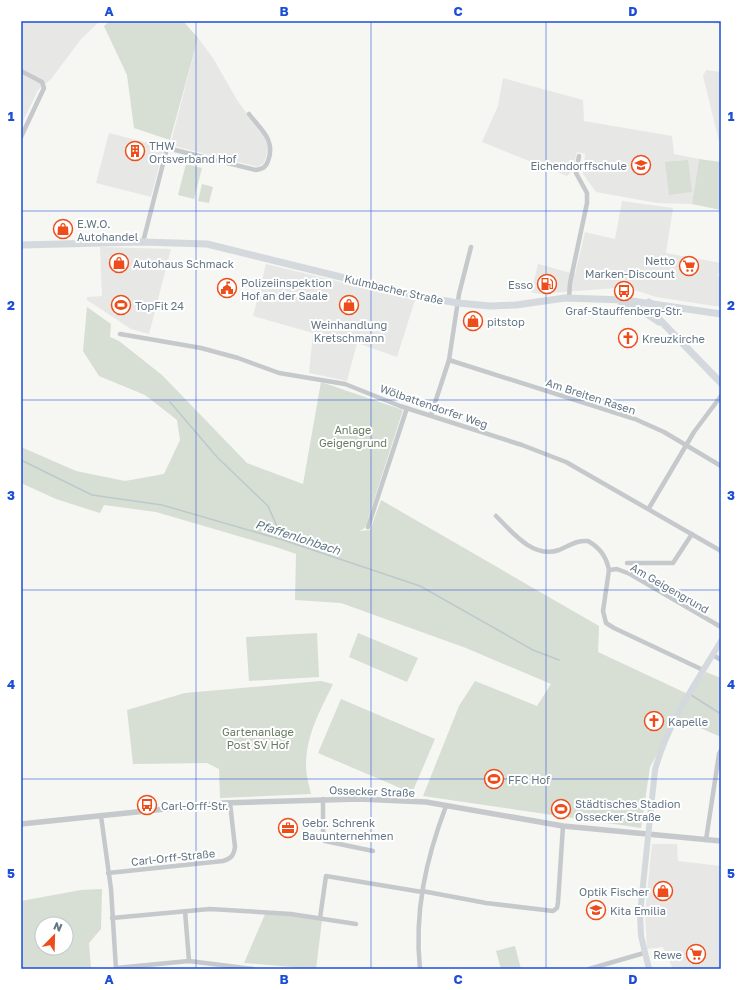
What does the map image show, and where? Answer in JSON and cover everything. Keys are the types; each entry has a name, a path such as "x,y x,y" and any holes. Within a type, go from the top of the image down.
{"main road":[{"name":"Kulmbacher Straße","path":"21,246 142,242 194,243 223,247 418,296 458,303 490,306 516,305 569,298 613,299 649,302 721,314"},
{"path":"613,299 647,313 679,339"},
{"path":"649,302 655,307 660,320 721,383"},
{"path":"649,969 644,953 640,914 654,778 661,748 686,697 721,641"}],"street":[{"path":"21,71 42,82 44,88 21,137"},
{"path":"142,242 167,148 256,170 264,168 272,149 270,142 249,114"},
{"path":"569,298 570,283 587,203 587,193 576,173 579,156"},
{"path":"431,415 448,360 458,303 471,247"},
{"name":"Wölbattendorfer Weg","path":"120,334 201,348 238,358 279,373 345,384 407,408 522,445 566,462 649,508 721,551"},
{"name":"Am Breiten Rasen","path":"448,360 615,412 654,427 721,466"},
{"path":"649,508 686,445 708,412 721,396"},
{"path":"368,527 407,408"},
{"path":"496,516 527,545 545,552 558,550 574,542 588,541 601,550 607,560 608,570 603,624"},
{"name":"Am Geigengrund","path":"627,563 673,563 692,534"},
{"name":"Am Geigengrund","path":"608,570 616,569 630,574 721,627"},
{"path":"604,617 606,623 614,628 703,670"},
{"path":"713,655 721,660"},
{"path":"706,840 719,754 721,750"},
{"path":"323,799 323,830 325,841 373,851"},
{"name":"Ossecker Straße","path":"21,824 230,803 323,799 398,801 446,806 563,826 721,841"},
{"name":"Carl-Orff-Straße","path":"108,873 230,859 234,853 235,847 230,803"},
{"path":"420,969 418,950 422,892 428,860 446,806"},
{"path":"101,816 108,873 116,968 189,961 253,969"},
{"path":"320,918 326,876 486,903 553,911 558,902 563,826"},
{"path":"112,918 185,911 217,910 291,914 356,924"},
{"path":"185,911 189,961"},
{"path":"589,969 644,953"}],"shaded area":[{"path":"21,21 100,21 82,38 51,79 38,90 21,125"},
{"path":"676,21 721,21 721,24 701,22"},
{"path":"198,38 213,58 237,100 265,138 269,148 264,163 258,167 174,146 171,142"},
{"path":"706,70 721,72 721,141 719,141 703,76"},
{"path":"503,78 583,100 584,121 672,136 674,154 699,159 692,204 657,203 596,192 583,174 585,154 577,152 572,171 567,176 482,142 498,106"},
{"path":"109,133 164,147 151,197 96,183"},
{"path":"622,201 673,208 666,253 721,263 718,276 721,278 721,307 656,297 635,290 616,288 539,294 531,292 538,264 575,274 585,232 615,239"},
{"path":"100,247 171,249 149,334 131,329 87,300 87,297 102,296"},
{"path":"266,264 415,300 397,357 357,343 347,381 309,373 313,333 253,316"},
{"path":"652,844 677,844 678,861 721,866 721,969 673,969 663,947 647,949 645,913"}],"green space":[{"path":"110,21 183,21 198,38 170,140 134,128 127,75 104,26"},
{"path":"699,159 721,162 721,210 692,204"},
{"path":"688,160 692,192 669,195 665,162"},
{"path":"186,164 202,168 194,199 178,195"},
{"path":"202,184 213,187 209,203 198,201"},
{"name":"Anlage Geigengrund","path":"87,307 111,324 110,337 119,341 162,375 247,463 303,484 321,382 403,410 365,528 359,531 370,530 381,500 599,626 598,652 690,695 706,672 721,678 721,737 677,718 650,767 641,828 423,796 459,706 475,681 537,706 551,684 466,648 341,603 295,600 296,554 156,512 104,505 100,513 56,499 21,483 21,447 76,471 125,481 164,474 180,440 177,420 145,395 99,376 83,351"},
{"path":"317,633 319,677 249,681 246,637"},
{"path":"358,633 418,658 407,682 349,657"},
{"name":"Gartenanlage Post SV Hof","path":"321,681 333,684 323,704 308,744 306,769 311,794 220,798 219,769 207,763 133,764 127,710 185,693"},
{"path":"341,699 435,739 412,793 318,753"},
{"path":"102,889 101,929 89,943 91,969 21,969 21,901 81,890"},
{"path":"266,912 322,920 316,969 244,963"},
{"path":"515,946 521,969 501,969 496,951"}],"waterway":[{"path":"170,402 217,457 268,506 283,540"},
{"name":"Pfaffenlohbach","path":"21,460 92,495 162,505 283,540 420,586 533,650 559,660"},
{"name":"Pfaffenlohbach","path":"691,695 721,714"}],"place":[{"name":"THW Ortsverband Hof","path":"135,151"},
{"name":"Eichendorffschule","path":"641,165"},
{"name":"E.W.O. Autohandel","path":"63,229"},
{"name":"Autohaus Schmack","path":"119,263"},
{"name":"Netto Marken-Discount","path":"689,266"},
{"name":"Esso","path":"547,284"},
{"name":"Polizeiinspektion Hof an der Saale","path":"227,288"},
{"name":"Graf-Stauffenberg-Str.","path":"624,291"},
{"name":"TopFit 24","path":"121,305"},
{"name":"Weinhandlung Kretschmann","path":"349,305"},
{"name":"pitstop","path":"473,321"},
{"name":"Kreuzkirche","path":"628,338"},
{"name":"Kapelle","path":"654,721"},
{"name":"FFC Hof","path":"494,779"},
{"name":"Carl-Orff-Str.","path":"147,805"},
{"name":"Städtisches Stadion Ossecker Straße","path":"561,809"},
{"name":"Gebr. Schrenk Bauunternehmen","path":"288,828"},
{"name":"Optik Fischer","path":"663,891"},
{"name":"Kita Emilia","path":"596,910"},
{"name":"Rewe","path":"696,954"}]}
